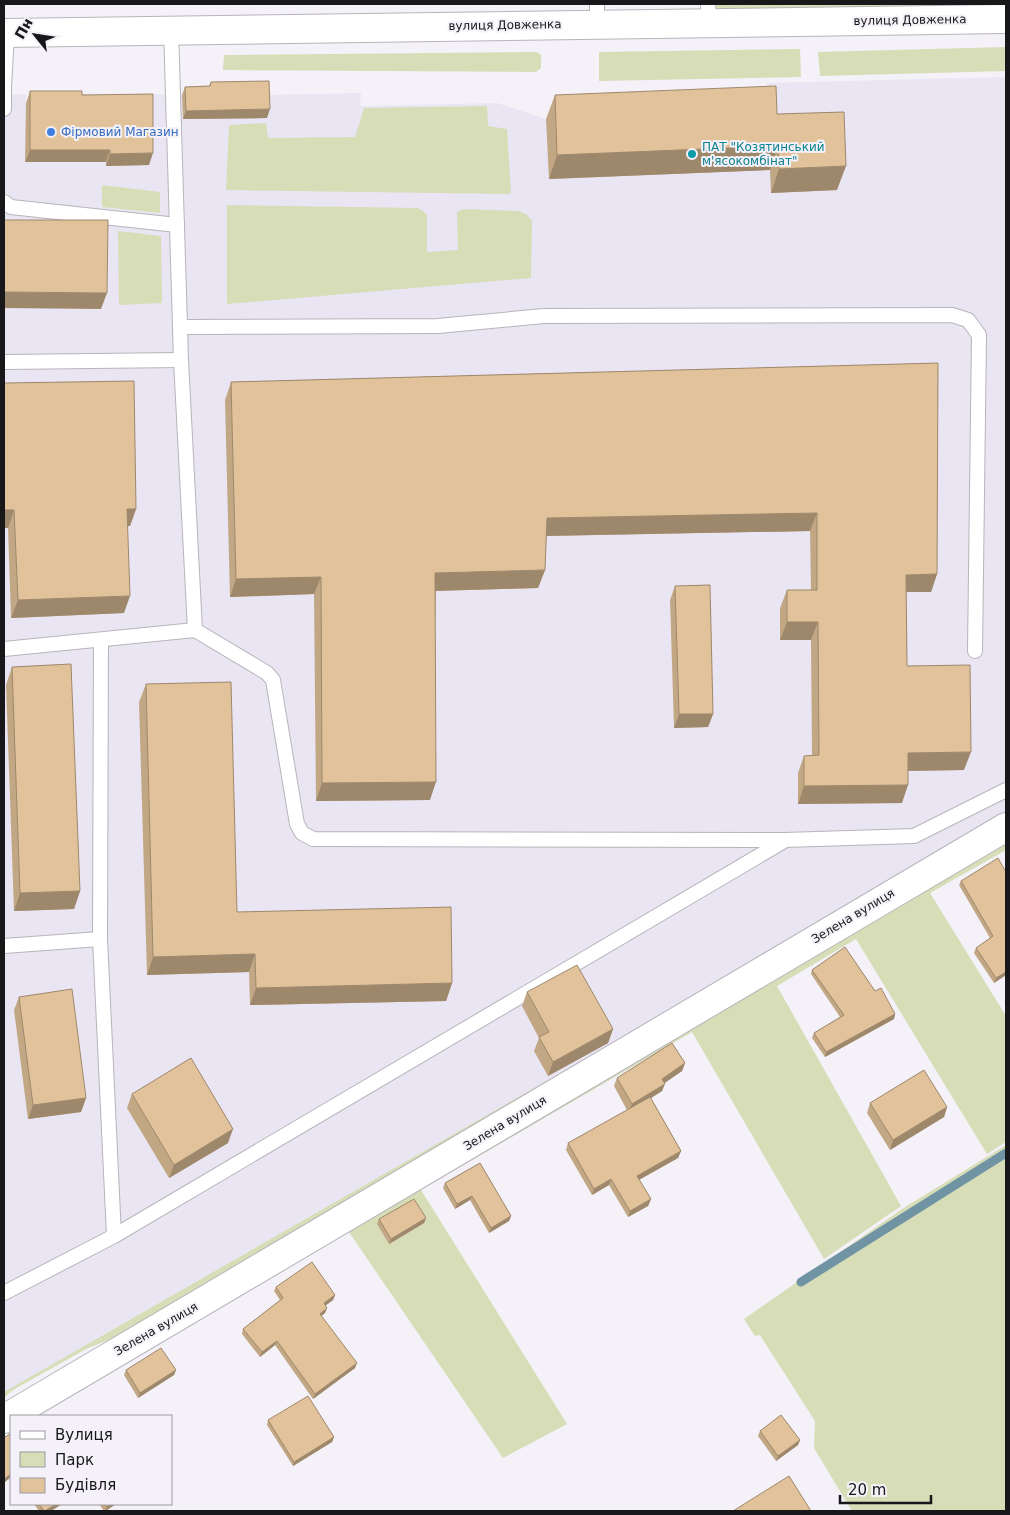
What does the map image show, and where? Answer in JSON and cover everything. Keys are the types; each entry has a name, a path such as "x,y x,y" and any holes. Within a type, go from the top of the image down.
{"street":[{"name":"вулиця Довженка","path":"5,32 579,19 708,13 1006,19"},
{"name":"Зелена вулиця","path":"11,1415 1006,827"}],"lane":[{"path":"4,109 5,32 579,19"},
{"path":"171,29 181,360 195,630"},
{"path":"4,202 11,207 177,225"},
{"path":"180,327 438,326 544,316 952,315 968,320 979,335 975,651"},
{"path":"4,362 181,360"},
{"path":"4,649 195,630 267,673 273,680 297,824 302,833 313,839 784,840 914,836 1006,790"},
{"path":"101,640 100,939 114,1236"},
{"path":"4,1293 114,1236 784,840"},
{"path":"4,946 100,939"}],"shaded area":[{"path":"1006,77 1006,813 985,823 609,1045 4,1392 4,95 26,94 26,162 77,162 77,94 267,95 361,93 360,106 497,103 546,119 767,109 767,83"}],"green space":[{"path":"708,4 1006,4 1006,19 709,22"},
{"path":"1006,47 1006,71 820,76 818,52"},
{"path":"800,49 801,77 599,81 599,52"},
{"path":"537,52 541,55 541,68 536,72 223,70 224,55"},
{"path":"487,106 488,126 507,129 511,194 226,190 229,125 266,123 268,138 355,137 364,108"},
{"path":"102,185 160,192 160,213 102,207"},
{"path":"227,205 418,208 427,214 427,252 458,250 457,212 463,209 518,211 526,214 532,221 531,278 227,304"},
{"path":"118,231 161,236 162,303 119,305"},
{"path":"1006,813 135,1329 86,1349 13,1390 4,1398 4,1392 609,1045 985,823"},
{"path":"1006,835 1006,850 930,893 1006,1016 1006,1142 987,1154 856,939 777,986 901,1206 824,1259 692,1032 421,1190 567,1424 503,1458 349,1232 38,1415 26,1415"},
{"path":"1006,1145 1006,1511 852,1511 814,1448 815,1421 760,1335 755,1336 744,1319 902,1209"}],"building":[{"path":"269,81 270,109 186,111 185,87 210,86 211,82"},
{"path":"776,86 777,114 844,112 846,166 779,169 778,146 557,155 555,95"},
{"path":"30,91 82,91 82,95 153,94 153,153 110,154 110,150 30,150"},
{"path":"4,220 108,220 107,293 4,292"},
{"path":"938,363 937,574 906,575 907,666 970,665 971,752 908,753 908,785 804,786 804,756 819,755 818,622 787,622 787,590 817,590 817,513 547,518 545,570 435,573 436,782 322,783 321,577 236,579 231,382"},
{"path":"134,381 136,509 127,509 130,596 18,600 14,510 4,510 4,383"},
{"path":"710,585 713,714 679,714 675,586"},
{"path":"71,664 80,891 20,893 12,667"},
{"path":"231,682 237,912 451,907 452,983 256,988 255,954 153,957 146,684"},
{"path":"998,858 1006,872 1006,972 996,978 976,948 993,936 961,881"},
{"path":"845,947 875,991 881,988 895,1014 826,1052 814,1033 844,1015 812,970"},
{"path":"577,965 613,1029 553,1062 539,1037 549,1032 527,992"},
{"path":"72,989 86,1098 33,1105 19,997"},
{"path":"672,1043 685,1063 662,1079 665,1084 632,1104 617,1078"},
{"path":"191,1058 233,1129 174,1165 132,1094"},
{"path":"924,1070 947,1107 893,1140 870,1103"},
{"path":"650,1097 681,1151 637,1176 651,1199 630,1211 611,1179 594,1189 568,1143"},
{"path":"480,1163 511,1216 491,1228 472,1196 457,1204 445,1183"},
{"path":"414,1199 426,1218 391,1239 379,1219"},
{"path":"312,1262 335,1295 324,1303 327,1308 320,1314 357,1363 315,1394 277,1341 262,1352 243,1329 283,1298 276,1287"},
{"path":"161,1348 176,1370 140,1393 126,1370"},
{"path":"308,1396 334,1437 294,1462 268,1420"},
{"path":"781,1415 800,1440 778,1456 760,1431"},
{"path":"10,1434 10,1475 4,1479 4,1438"},
{"path":"789,1476 811,1511 733,1511"},
{"path":"40,1505 54,1505 45,1511"}],"waterway":[{"path":"801,1282 1006,1153"}],"place":[{"name":"Фірмовий Магазин","path":"51,132"},
{"name":"ПАТ \"Козятинський м'ясокомбінат\"","path":"692,154"}]}
